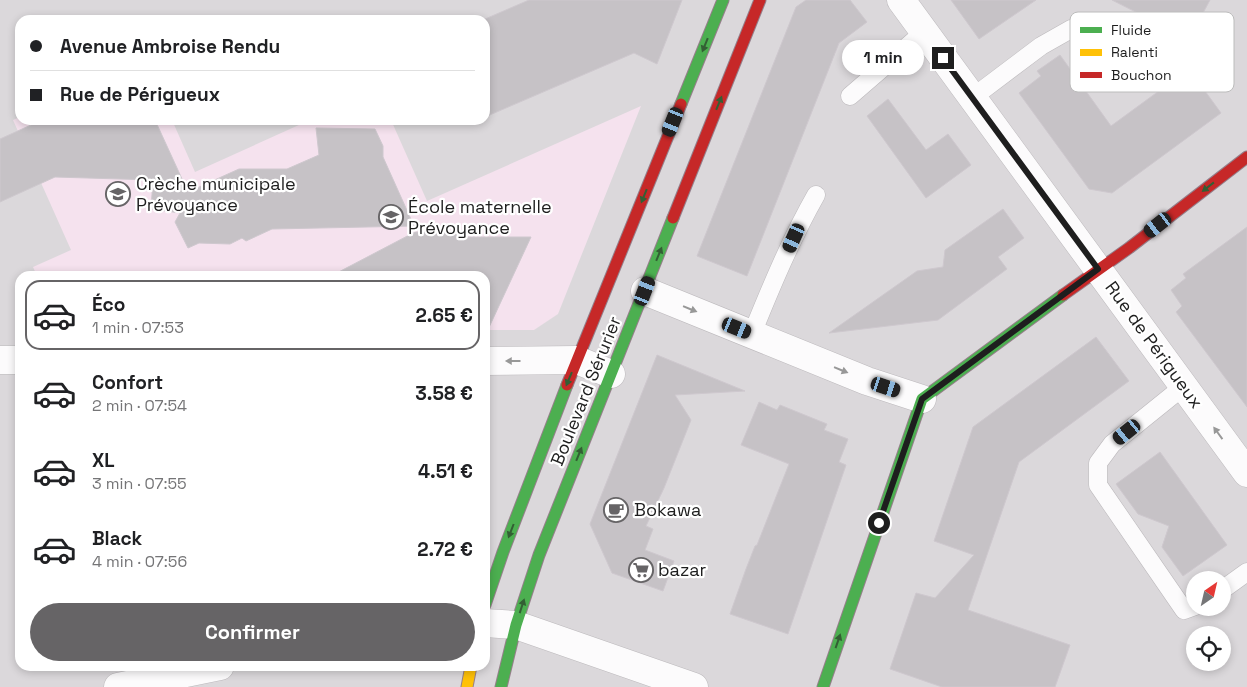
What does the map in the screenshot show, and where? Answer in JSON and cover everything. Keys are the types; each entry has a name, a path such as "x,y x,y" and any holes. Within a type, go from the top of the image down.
{"street":[{"name":"Boulevard Sérurier","path":"490,590 558,405 578,360 723,0"},
{"name":"Boulevard Sérurier","path":"501,687 516,625 539,555 760,0"},
{"name":"Rue de Périgueux","path":"901,0 1247,472"},
{"path":"823,687 922,399 1129,248 1247,157"},
{"path":"645,291 867,381 922,399"},
{"path":"0,360 15,360"},
{"path":"490,361 578,360 611,374"},
{"path":"490,623 516,625 694,687"},
{"path":"118,687 196,671"},
{"path":"467,687 470,671"}],"lane":[{"path":"972,98 1041,46 1070,31"},
{"path":"850,96 924,32"},
{"path":"752,334 801,221 816,195"},
{"path":"1184,386 1112,444 1098,463 1098,485 1184,610 1186,609"},
{"path":"1231,584 1247,572"}],"shaded area":[{"path":"0,0 1247,0 1247,687 0,687"},
{"name":"École maternelle Prévoyance","path":"641,106 558,314 534,330 490,330 490,271 35,271 33,267 71,250 15,125 174,125 195,172 299,125 393,125 427,201"}],"building":[{"path":"529,0 682,0 657,64 634,53 490,115 490,17"},
{"path":"806,0 850,0 867,22 839,43 747,276 697,256 796,7"},
{"path":"951,0 1036,0 979,39"},
{"path":"1112,0 1210,0 1204,12 1136,12"},
{"path":"1060,55 1070,69 1070,92 1087,92 1111,126 1158,92 1206,92 1221,113 1112,193 1089,189 1019,93 1041,76 1037,71"},
{"path":"888,99 926,150 948,134 971,165 926,198 867,116"},
{"path":"31,125 157,125 188,192 239,169 287,169 319,155 316,128 375,129 383,146 383,157 414,226 272,229 246,241 242,238 230,244 199,243 188,248 175,222 180,213 151,209 153,180 55,177 0,202 0,139"},
{"path":"1003,209 1024,238 998,257 1007,269 938,320 829,333 917,271 943,267 945,250"},
{"path":"1247,227 1247,407 1176,312 1182,306 1171,290 1186,278 1183,274"},
{"path":"415,232 460,232 462,237 531,237 490,325 490,271 341,271"},
{"path":"1096,337 1129,381 1019,462 968,610 1070,645 1055,687 942,687 890,669 916,593 935,598 974,555 934,541 973,427"},
{"path":"657,355 745,391 675,395 691,420 664,488 646,526 653,529 645,550 674,561 663,591 612,573 590,524"},
{"path":"759,402 777,410 780,405 827,424 824,430 848,439 839,462 846,465 788,634 730,614 755,546 789,464 741,445"},
{"path":"1160,452 1227,545 1190,571 1186,571 1183,576 1162,547 1169,526 1138,514 1116,484"}],"traffic: fast":[{"path":"681,104 723,0"},
{"path":"501,687 516,625 539,555 673,218"},
{"path":"823,687 922,399 1063,295"},
{"path":"490,590 567,385"}],"traffic: slow":[{"path":"467,687 470,671"}],"traffic: jam":[{"path":"673,218 760,0"},
{"path":"567,385 681,104"},
{"path":"1063,295 1129,248 1247,157"}],"place":[{"name":"Crèche municipale Prévoyance","path":"118,194"},
{"name":"École maternelle Prévoyance","path":"391,217"},
{"name":"Bokawa","path":"616,510"},
{"name":"bazar","path":"641,570"}],"route":[{"path":"879,523 922,399 1098,269 943,58"}]}
